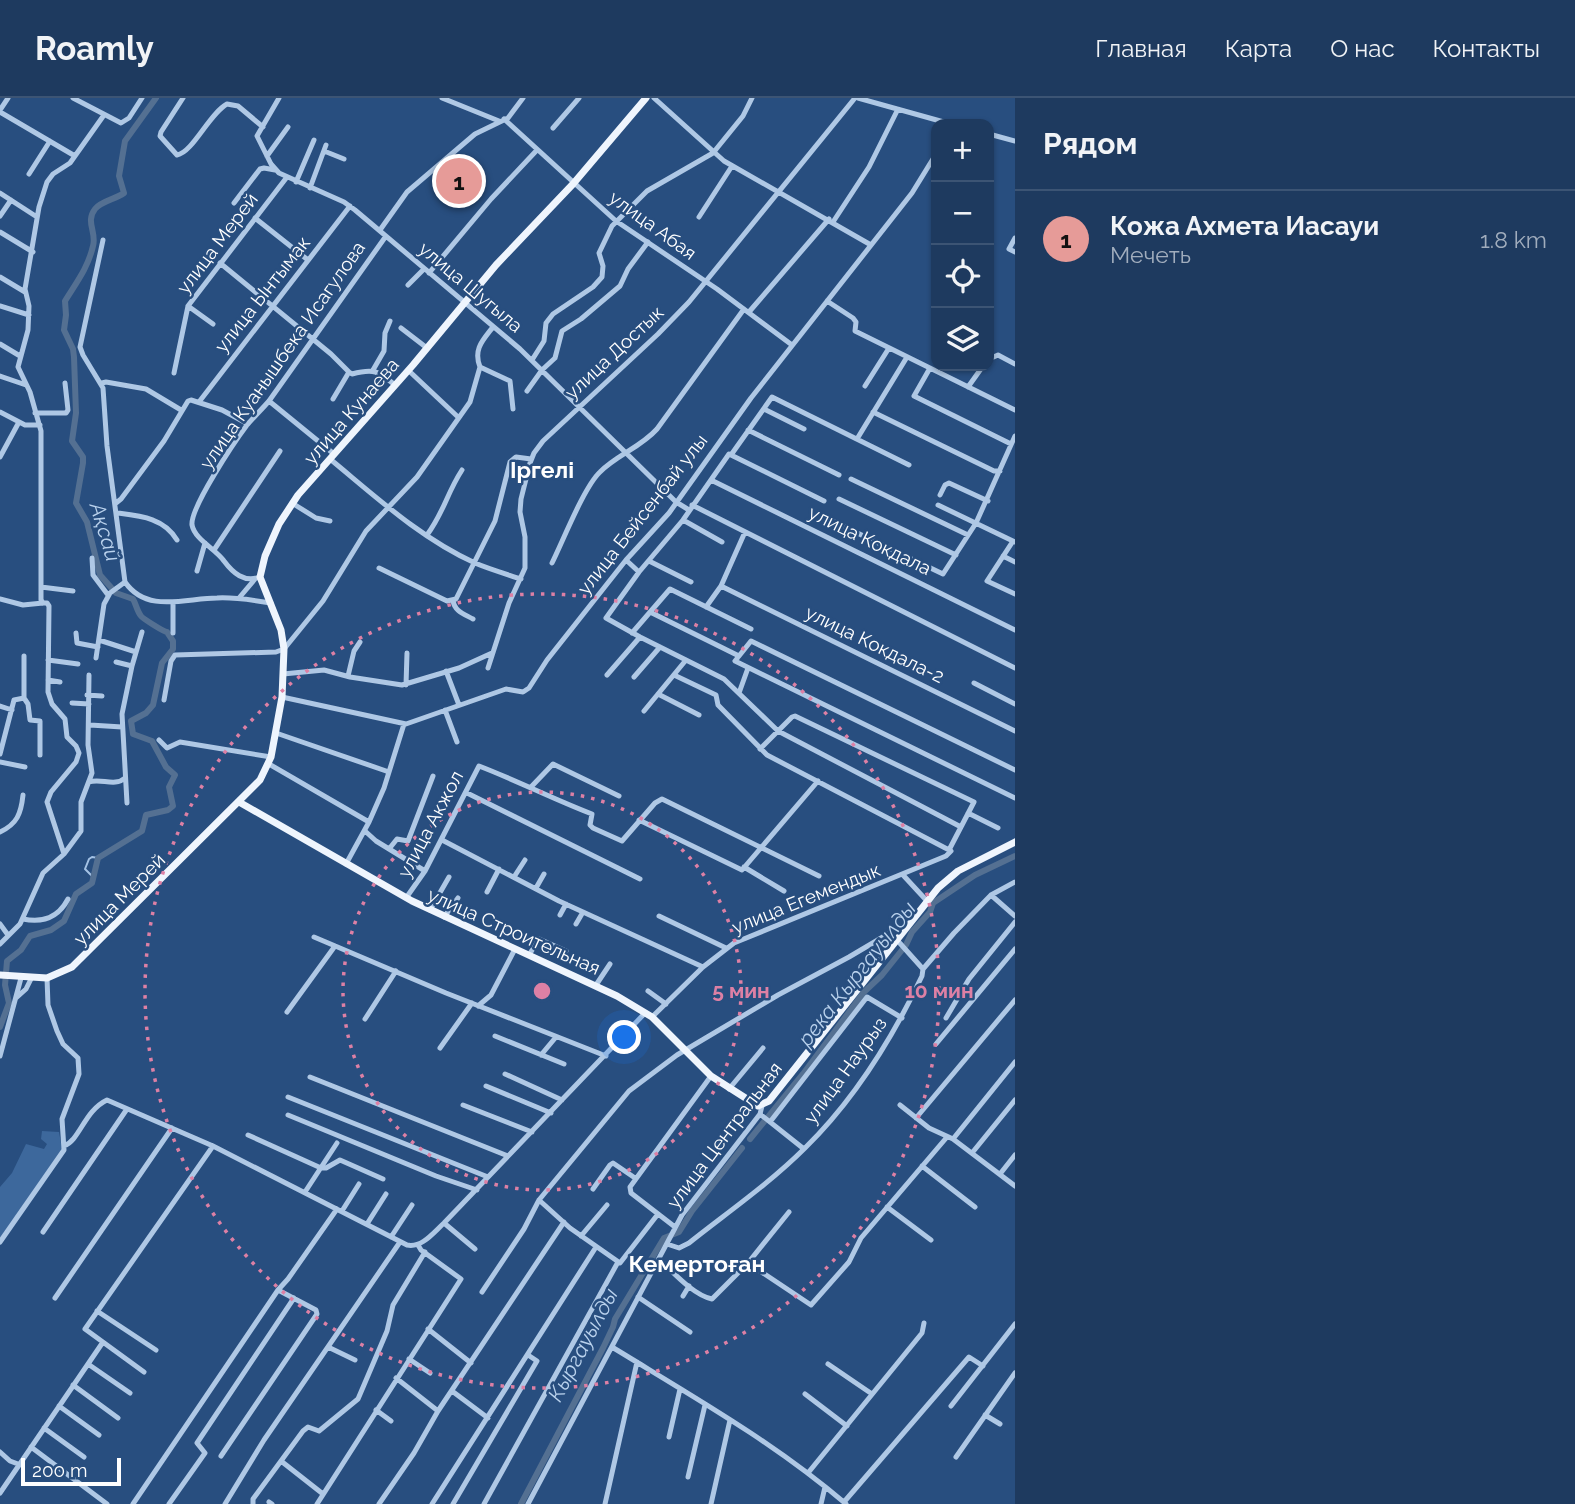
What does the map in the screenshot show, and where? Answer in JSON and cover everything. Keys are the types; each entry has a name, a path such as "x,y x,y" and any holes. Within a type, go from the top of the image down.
{"main road":[{"name":"улица Кунаева","path":"258,578 271,539 292,503 496,265 573,184 646,98"},
{"path":"239,802 260,780 270,760 282,697 284,649 278,621 258,578"},
{"name":"улица Строительная","path":"239,802 406,898 596,985 649,1015 711,1076 754,1105 765,1116"},
{"name":"улица Мерей","path":"1,976 47,978 64,972 80,960 129,908 239,802"},
{"name":"улица Центральная","path":"765,1116 769,1101 899,943 927,901 958,871 1015,842"}],"street":[{"path":"8,98 0,111 75,156"},
{"path":"73,98 118,122 125,122 142,98"},
{"path":"183,98 160,136 177,155 184,153 210,118 227,104 238,106 262,127 279,98"},
{"path":"442,98 502,120"},
{"name":"улица Куанышбека Исагулова","path":"380,230 407,192 475,134 513,113 523,98"},
{"path":"553,128 579,98"},
{"path":"654,98 732,166 871,245"},
{"path":"532,360 544,341 546,323 553,314 593,287 602,276 604,272 600,248 616,221 647,191 713,152 743,116 752,98"},
{"path":"857,98 933,119"},
{"name":"улица Достык","path":"488,668 509,603 525,568 526,547 520,512 521,499 531,459 538,447 658,334 705,282 857,98"},
{"path":"552,563 593,480 605,467 657,429 747,310 831,220 869,167 898,109"},
{"path":"43,603 40,425 18,367 27,336 29,315 25,292 37,217 47,182 53,174 70,163 104,115"},
{"name":"улица Абая","path":"502,120 616,221 747,310 792,345"},
{"name":"улица Шугыла","path":"262,127 257,140 275,170 350,206 380,230 532,360 676,502 745,533 1015,668"},
{"path":"267,156 288,127"},
{"path":"994,135 1015,141"},
{"path":"296,182 314,140"},
{"path":"29,174 50,141"},
{"path":"310,188 325,148 344,159"},
{"path":"408,285 427,271 537,149"},
{"name":"улица Бейсенбай улы","path":"404,724 506,689 523,692 529,688 547,660 626,560 676,502 751,398 912,193 931,162"},
{"path":"699,217 732,166"},
{"path":"234,203 260,169 275,170"},
{"name":"улица Мерей","path":"174,373 188,306 287,177"},
{"path":"0,193 37,217"},
{"path":"0,216 10,200"},
{"name":"улица Ынтымак","path":"199,402 350,206"},
{"path":"255,218 308,260"},
{"path":"0,232 33,252"},
{"name":"улица Куанышбека Исагулова","path":"205,543 194,529 192,521 204,493 248,424 269,401 386,236"},
{"path":"1012,251 1015,238"},
{"path":"103,240 80,347 102,383 104,393 107,446 125,582 132,590 148,599 173,602 239,598 271,603"},
{"path":"527,391 542,370 555,358 562,331 620,286 628,269 648,242"},
{"path":"220,263 349,372 352,374 373,370 395,384"},
{"path":"0,277 25,292"},
{"path":"827,301 853,318 856,322 855,331 1015,410"},
{"path":"0,306 29,315"},
{"path":"188,306 214,324"},
{"path":"373,370 384,351 385,333 390,321"},
{"path":"164,700 171,661 175,655 276,652 284,649 323,601 366,531 416,477 472,397 480,366 477,359 478,349 494,327"},
{"path":"401,328 427,348"},
{"path":"0,344 20,356"},
{"path":"864,386 889,348"},
{"path":"994,357 998,355 1015,364"},
{"path":"857,439 907,357"},
{"path":"480,366 510,381 513,409"},
{"path":"930,368 914,396 1011,444"},
{"path":"408,370 458,417"},
{"path":"968,387 980,371"},
{"path":"334,399 349,372"},
{"path":"0,376 26,385"},
{"path":"104,393 111,382"},
{"path":"35,413 66,412 65,383"},
{"path":"102,383 146,388 181,410"},
{"path":"909,465 772,397 683,520 639,572 606,618 724,679 778,731 961,827"},
{"path":"751,398 804,429"},
{"path":"116,503 164,441 187,401 222,410 248,424"},
{"path":"269,401 388,508 474,563 521,579"},
{"path":"0,412 19,422 40,425"},
{"path":"873,412 994,471 1000,471"},
{"path":"0,457 19,422"},
{"path":"748,430 839,475"},
{"path":"827,518 943,574 988,501 1015,436"},
{"path":"214,550 280,451"},
{"path":"731,455 824,501"},
{"path":"379,568 447,601 460,595 495,521 510,463 516,457 531,459"},
{"path":"427,535 442,513 450,489 462,470"},
{"path":"851,479 968,535"},
{"name":"улица Кокдала","path":"711,480 1015,630"},
{"path":"940,495 949,483 988,501"},
{"path":"839,499 956,555"},
{"path":"292,503 316,518 330,521"},
{"path":"938,505 1014,541 987,581 1015,594"},
{"path":"117,513 164,524 177,540"},
{"path":"683,520 722,542"},
{"path":"832,538 838,524"},
{"path":"706,607 721,586 745,533"},
{"path":"197,571 205,543 234,572 248,579 258,578"},
{"path":"1003,556 1015,562"},
{"path":"92,558 93,575 109,594"},
{"path":"626,560 639,572"},
{"path":"649,561 691,582"},
{"path":"239,598 258,578"},
{"path":"96,657 104,604 109,594 125,582"},
{"name":"улица Кокдала-2","path":"721,586 1015,731"},
{"path":"41,587 73,591"},
{"path":"632,633 670,589 751,629"},
{"path":"0,599 23,605 43,603 49,606 50,701 64,716 66,737 79,753 72,768 51,792 47,802 64,854"},
{"path":"453,600 458,611 473,620"},
{"path":"173,602 173,633"},
{"path":"650,612 740,656"},
{"path":"127,803 123,704 142,632"},
{"path":"76,633 77,643 98,643 136,652"},
{"path":"607,675 639,637"},
{"path":"1015,770 751,641 735,661 1015,798"},
{"path":"348,676 354,651 360,642"},
{"path":"634,677 660,647"},
{"path":"405,685 407,653"},
{"path":"283,674 324,670 405,685 492,653"},
{"path":"24,656 23,698 28,705 30,720 40,721 40,755"},
{"path":"48,660 78,664"},
{"path":"644,711 686,660"},
{"path":"117,662 132,666"},
{"path":"739,693 748,668"},
{"path":"446,671 459,705"},
{"path":"0,944 23,919 43,873 64,854 81,831 81,802 92,765 88,744 89,675"},
{"path":"674,675 716,695 718,705 760,748 773,759 950,851 974,802 795,716 760,748"},
{"path":"48,680 60,682"},
{"path":"974,683 1015,704"},
{"path":"658,694 699,715"},
{"path":"87,695 102,696"},
{"path":"282,697 404,724 369,822 346,864"},
{"path":"0,754 14,700 23,698"},
{"path":"72,703 89,704"},
{"path":"0,706 12,710"},
{"path":"444,710 457,742"},
{"path":"90,725 122,727"},
{"path":"276,733 389,772"},
{"path":"159,740 167,748 180,742 270,760 369,822"},
{"path":"0,762 25,767"},
{"path":"531,787 553,764 619,796"},
{"name":"улица Акжол","path":"406,898 425,871 479,766 592,814 590,825 593,828 622,841 639,820"},
{"path":"389,849 397,839 408,841 433,776"},
{"path":"89,782 121,782 125,778"},
{"path":"818,781 761,848 744,867 742,870 639,820 662,799 761,848 819,876"},
{"path":"467,793 640,878"},
{"path":"0,832 15,822 23,795"},
{"path":"968,813 998,828"},
{"path":"365,831 425,871"},
{"path":"442,840 566,904 702,967"},
{"name":"улица Егемендык","path":"400,1242 411,1247 418,1245 444,1223 606,1056 726,948 752,935 903,875 946,856 950,851"},
{"path":"514,877 525,860"},
{"path":"744,867 785,891"},
{"path":"487,892 499,869"},
{"path":"536,888 544,874"},
{"path":"903,875 927,901"},
{"path":"430,910 449,877"},
{"name":"улица Наурыз","path":"668,1241 679,1248 689,1243 804,1149 844,1103 902,1018 923,969 991,895 1015,882"},
{"path":"991,895 1015,916"},
{"path":"444,917 458,898"},
{"path":"23,919 33,921 50,918 60,911 68,899"},
{"path":"559,915 566,904"},
{"path":"576,925 583,912"},
{"path":"659,916 726,948"},
{"path":"946,1018 969,979 1015,922"},
{"path":"0,924 8,935"},
{"path":"482,1292 524,1229 539,1200 628,1091 685,1051 778,995 893,931 908,926"},
{"path":"314,937 606,1056"},
{"path":"529,955 539,939 566,951"},
{"path":"899,943 923,969"},
{"path":"286,1012 335,946"},
{"path":"440,1048 475,1004 491,995 515,949"},
{"path":"936,1044 1015,949"},
{"path":"596,985 610,964"},
{"path":"365,1019 396,971"},
{"path":"0,1056 16,998 17,978"},
{"path":"0,1242 61,1156 64,1146 62,1119 78,1082 80,1063 57,1031 48,1005 47,978"},
{"path":"16,998 26,989 31,979"},
{"path":"648,991 666,1003"},
{"path":"765,1116 822,1055 867,997 902,1018"},
{"path":"916,1118 1015,1000"},
{"path":"495,1037 564,1064"},
{"path":"541,1055 556,1037"},
{"path":"729,1089 763,1048"},
{"path":"813,1048 822,1055"},
{"path":"748,1263 811,1305 849,1262 861,1238 887,1207 1015,1062"},
{"path":"505,1074 562,1100"},
{"path":"674,1229 631,1193 630,1187 711,1076"},
{"path":"310,1077 508,1156"},
{"path":"486,1086 551,1113"},
{"path":"288,1097 488,1177"},
{"path":"64,1146 73,1140 89,1114 107,1100 213,1146 400,1242 264,1440 225,1504"},
{"path":"972,1153 1015,1100"},
{"path":"463,1105 532,1132"},
{"path":"900,1105 929,1128 972,1153 1015,1186"},
{"path":"43,1232 127,1109"},
{"path":"288,1115 436,1176 477,1190"},
{"name":"улица Наурыз","path":"765,1116 804,1149"},
{"name":"улица Центральная","path":"528,1504 674,1229 687,1208 755,1121 765,1116"},
{"path":"55,1298 172,1128"},
{"path":"248,1135 321,1168 340,1160 383,1179"},
{"path":"305,1192 337,1143"},
{"path":"144,1371 85,1329 213,1146"},
{"path":"1000,1174 1015,1155"},
{"path":"593,1189 613,1163 635,1178"},
{"path":"922,1166 975,1207"},
{"path":"133,1504 278,1290 359,1184"},
{"path":"367,1224 386,1194"},
{"path":"539,1200 581,1236 618,1262"},
{"path":"391,1237 412,1205"},
{"path":"581,1236 607,1205"},
{"path":"887,1207 931,1240"},
{"path":"659,1259 689,1286 707,1299 712,1299 748,1263 789,1212"},
{"path":"484,1504 618,1262 635,1247 658,1214"},
{"path":"379,1504 564,1222"},
{"path":"444,1223 475,1249"},
{"path":"317,1504 461,1279 418,1245"},
{"path":"432,1504 596,1247"},
{"path":"253,1504 253,1499 308,1427 319,1431 356,1403 387,1331 393,1305 425,1252"},
{"path":"682,1296 689,1286"},
{"path":"221,1456 317,1314 316,1310 278,1290"},
{"path":"638,1297 690,1332"},
{"path":"169,1504 205,1453 197,1443 294,1298"},
{"path":"97,1311 156,1350"},
{"path":"808,1473 922,1332 924,1323"},
{"path":"951,1406 1015,1324"},
{"path":"428,1329 471,1363"},
{"path":"0,1493 103,1342"},
{"path":"328,1347 355,1360"},
{"path":"612,1347 730,1420 808,1473 845,1503 969,1357 983,1366"},
{"path":"453,1504 537,1361 528,1355"},
{"path":"409,1359 430,1373"},
{"path":"605,1504 637,1362"},
{"path":"88,1364 130,1394"},
{"path":"828,1364 872,1394"},
{"path":"956,1457 1015,1373"},
{"path":"396,1378 438,1411"},
{"path":"74,1385 118,1418"},
{"path":"669,1437 680,1389"},
{"path":"452,1391 488,1418"},
{"path":"806,1394 847,1426"},
{"path":"688,1477 705,1405"},
{"path":"59,1406 99,1436"},
{"path":"376,1410 391,1421"},
{"path":"985,1415 1000,1424"},
{"path":"711,1504 730,1420"},
{"path":"44,1428 84,1457"},
{"path":"31,1447 107,1504"},
{"path":"0,1452 18,1464"},
{"path":"281,1461 323,1494"},
{"path":"821,1504 825,1487"}],"shaded area":[{"path":"42,1131 59,1132 62,1149 0,1238 0,1187 12,1173 26,1144 44,1149 47,1144 41,1139"}],"waterway":[{"name":"Ақсай","path":"0,1027 9,1003 5,985 7,961 21,950 30,936 51,930 64,921 76,894 92,883 98,858 142,831 146,815 168,810 173,806 169,787 175,775 166,767 152,741 133,734 131,721 146,713 153,705 162,663 173,649 173,641 167,632 141,616 133,599 116,593 100,575 87,522 76,503 83,457 72,441 76,413 74,357 64,330 65,301 85,268 93,246 92,214 101,204 124,193 119,176 125,141 156,98"},
{"name":"река Кыргауылды","path":"750,1139 864,992 906,945 912,932 930,912 933,903 975,875 1015,856"},
{"path":"92,876 85,869 89,859 98,858"},
{"name":"Кыргауылды","path":"521,1504 603,1348 615,1319 664,1238 679,1232 692,1211 742,1148"}],"place":[{"name":"Кожа Ахмета Иасауи","path":"459,181"}],"district":[{"name":"Іргелі","path":"542,470"},
{"name":"Кемертоған","path":"697,1264"}]}
